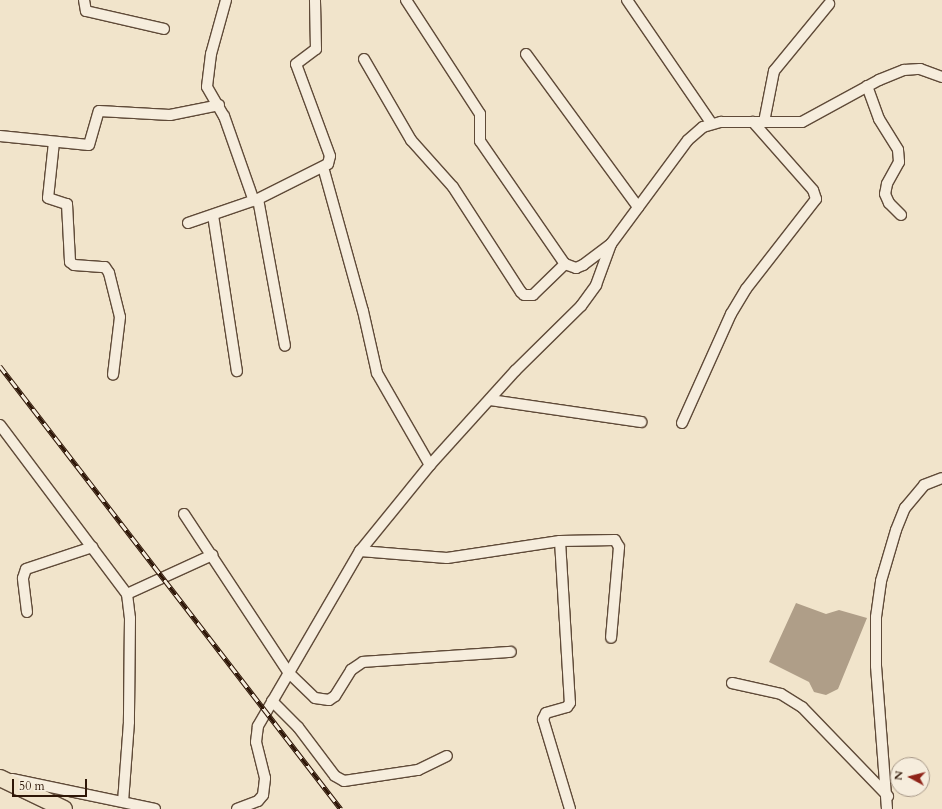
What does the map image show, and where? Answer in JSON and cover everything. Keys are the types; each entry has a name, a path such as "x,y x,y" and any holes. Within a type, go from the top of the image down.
{"main road":[{"path":"0,777 64,809"}],"street":[{"path":"84,0 86,11 164,30"},
{"path":"226,0 207,79 210,94 218,105 256,200 285,346"},
{"path":"188,223 256,200 328,164 330,156 296,64 300,58 314,52 316,49 316,0"},
{"path":"406,0 480,114 480,141 565,264 576,268 583,265 611,244"},
{"path":"627,0 712,124"},
{"path":"764,122 774,71 829,4"},
{"path":"526,54 638,207"},
{"path":"364,59 411,140 453,187 521,292 524,295 533,295 565,264"},
{"path":"237,809 258,801 265,789 257,735 258,726 360,552 430,464 515,371 581,306 596,285 611,244 688,140 712,124 802,122 861,89 895,73 913,68 942,77"},
{"path":"861,89 898,150 899,162 887,184 885,194 889,203 901,215"},
{"path":"0,136 89,145 96,114 102,110 170,115 218,105"},
{"path":"682,423 734,308 816,199 813,190 753,122"},
{"path":"54,142 48,198 67,204 70,262 74,265 105,267 109,273 120,317 113,375"},
{"path":"323,167 363,311 377,373 430,464"},
{"path":"213,215 237,371"},
{"path":"490,400 641,422"},
{"path":"0,425 127,594 130,618 130,706 123,801"},
{"path":"887,809 888,796 876,666 876,617 881,581 896,530 905,508 924,485 942,478"},
{"path":"184,514 289,673 307,693 315,698 329,700 335,696 351,670 363,662 511,652"},
{"path":"360,552 447,558 560,541 612,539 618,543 611,638"},
{"path":"560,541 570,703 568,707 546,713 543,719 570,809"},
{"path":"27,612 23,578 26,569 92,547"},
{"path":"127,594 212,555"},
{"path":"732,683 781,694 802,707 888,796"},
{"path":"272,701 298,727 335,776 344,782 418,770 448,756"},
{"path":"0,777 123,801 155,809"}],"shaded area":[{"path":"796,603 826,614 839,610 867,618 838,689 826,695 814,692 809,682 769,662"}],"railway":[{"path":"0,366 341,809"}]}
